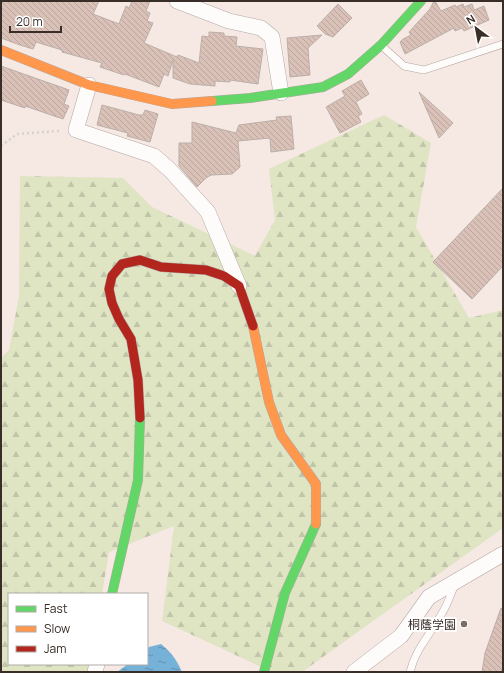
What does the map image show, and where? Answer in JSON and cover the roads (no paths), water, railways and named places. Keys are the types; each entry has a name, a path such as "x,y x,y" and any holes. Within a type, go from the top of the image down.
{"street":[{"path":"177,1 229,21 261,28 272,37 281,93"},
{"path":"1,50 89,85 172,104 250,98 323,87 348,74 381,45 421,1"},
{"path":"89,85 76,130 154,156 170,170 208,212 239,286 255,333 270,402 281,434 316,484 316,523 285,593 264,672"},
{"path":"112,593 138,480 140,418 138,380 131,339 119,320 112,303 109,289 112,276 122,264 140,260 161,267 206,270 224,276 239,286"},
{"path":"354,672 401,636 430,597 503,554"}],"lane":[{"path":"381,45 404,66 424,70 503,44"},
{"path":"410,672 412,661 441,615 456,582"}],"water":[{"path":"161,644 173,656 182,672 117,672 127,665 148,665 149,647"}],"place":[{"name":"桐蔭学園","path":"464,624"}]}
